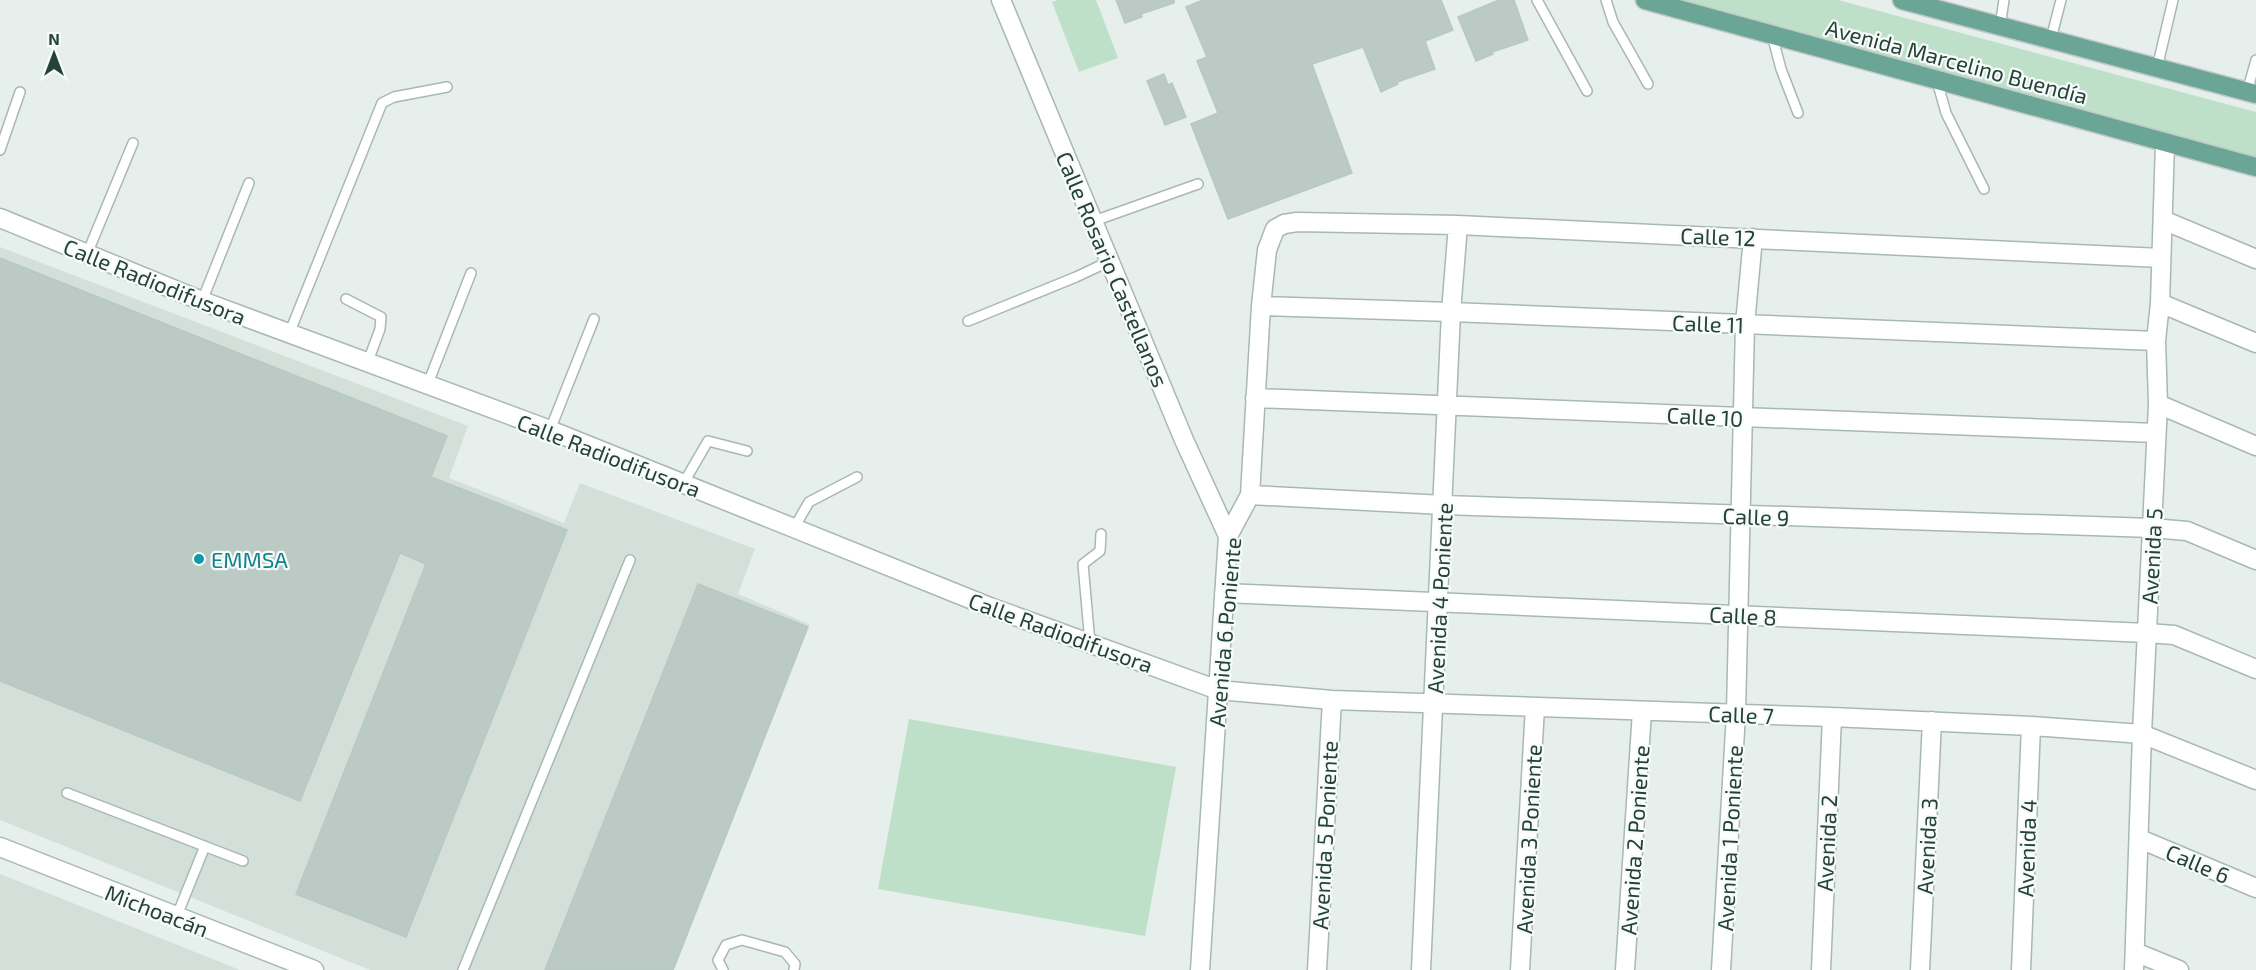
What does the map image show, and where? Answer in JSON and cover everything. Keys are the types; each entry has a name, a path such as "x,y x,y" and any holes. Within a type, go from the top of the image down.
{"main road":[{"name":"Avenida Marcelino Buendía","path":"1645,0 2256,167"},
{"name":"Avenida Marcelino Buendía","path":"1902,0 2251,93"}],"street":[{"name":"Calle Rosario Castellanos","path":"1001,0 1184,440 1228,536"},
{"name":"Avenida 5","path":"2134,961 2158,404 2156,340 2162,258 2164,143"},
{"name":"Calle Radiodifusora","path":"0,218 202,301 550,430 990,607 1218,690"},
{"path":"2163,220 2256,259"},
{"name":"Calle 12","path":"1275,229 1284,224 1297,222 1458,225 2162,258"},
{"name":"Avenida 4 Poniente","path":"1421,970 1451,312 1458,225"},
{"name":"Avenida 6 Poniente","path":"1200,970 1228,536 1250,495 1261,306 1267,250 1275,229"},
{"name":"Avenida 1 Poniente","path":"1720,970 1736,713 1745,324 1754,238"},
{"path":"2160,303 2256,343"},
{"name":"Calle 11","path":"1261,306 2156,340"},
{"name":"Calle 10","path":"1255,398 2156,433"},
{"path":"2158,404 2256,446"},
{"name":"Calle 9","path":"1250,495 1741,516 2152,528 2187,531 2256,560"},
{"name":"Calle 8","path":"1224,593 2147,633 2174,635 2256,669"},
{"name":"Calle 7","path":"1218,690 1332,700 1932,721 2142,734 2256,780"},
{"name":"Avenida 5 Poniente","path":"1317,970 1332,700"},
{"name":"Avenida 3 Poniente","path":"1520,970 1535,707"},
{"name":"Avenida 2 Poniente","path":"1625,970 1642,711"},
{"name":"Avenida 2","path":"1821,970 1832,717"},
{"name":"Avenida 3","path":"1920,970 1932,721"},
{"name":"Avenida 4","path":"2021,970 2031,726"},
{"name":"Calle 6","path":"2140,839 2256,888"},
{"name":"Michoacán","path":"0,848 314,970"},
{"path":"2134,961 2179,970"}],"lane":[{"path":"1536,0 1587,91"},
{"path":"1606,0 1613,22 1647,84"},
{"path":"2000,26 2004,0"},
{"path":"2051,39 2061,0"},
{"path":"2157,68 2173,0"},
{"path":"1772,35 1781,69 1798,113"},
{"path":"2251,93 2256,60"},
{"path":"1937,81 1946,113 1984,189"},
{"path":"289,334 382,103 394,97 447,87"},
{"path":"0,150 20,92"},
{"path":"87,254 133,143"},
{"path":"202,301 249,183"},
{"path":"1094,221 1198,184"},
{"path":"968,321 1076,278 1110,261"},
{"path":"427,386 471,273"},
{"path":"346,299 381,317 381,329 367,364"},
{"path":"550,430 594,319"},
{"path":"683,484 708,441 747,451"},
{"path":"794,528 809,502 857,477"},
{"path":"1090,643 1083,564 1100,551 1101,534"},
{"path":"463,970 630,560"},
{"path":"68,793 243,861"},
{"path":"176,918 205,846"},
{"path":"723,970 718,960 726,945 742,940 785,952 795,964 794,970"}],"shaded area":[{"path":"0,247 468,426 449,478 564,523 580,483 755,549 738,594 809,624 674,970 370,970 0,820"},
{"path":"0,874 240,970 0,970"}],"green space":[{"path":"1096,0 1118,58 1079,72 1052,2"},
{"path":"1669,0 1838,0 2256,112 2256,161"},
{"path":"909,719 1176,767 1145,936 878,889"}],"building":[{"path":"1116,0 1174,0 1174,3 1141,14 1142,17 1125,23"},
{"path":"1203,0 1441,0 1453,30 1425,41 1435,69 1397,82 1398,84 1381,92 1363,47 1312,64 1352,173 1228,219 1191,124 1218,113 1197,61 1207,57 1186,7"},
{"path":"1499,0 1514,0 1528,40 1492,52 1493,54 1476,61 1458,17"},
{"path":"1164,74 1168,85 1172,83 1186,117 1165,125 1147,81"},
{"name":"EMMSA","path":"0,258 447,436 431,477 567,530 406,937 296,894 426,564 400,553 300,801 0,681"},
{"path":"698,584 808,627 673,970 545,970"}],"place":[{"name":"EMMSA","path":"199,559"}]}
